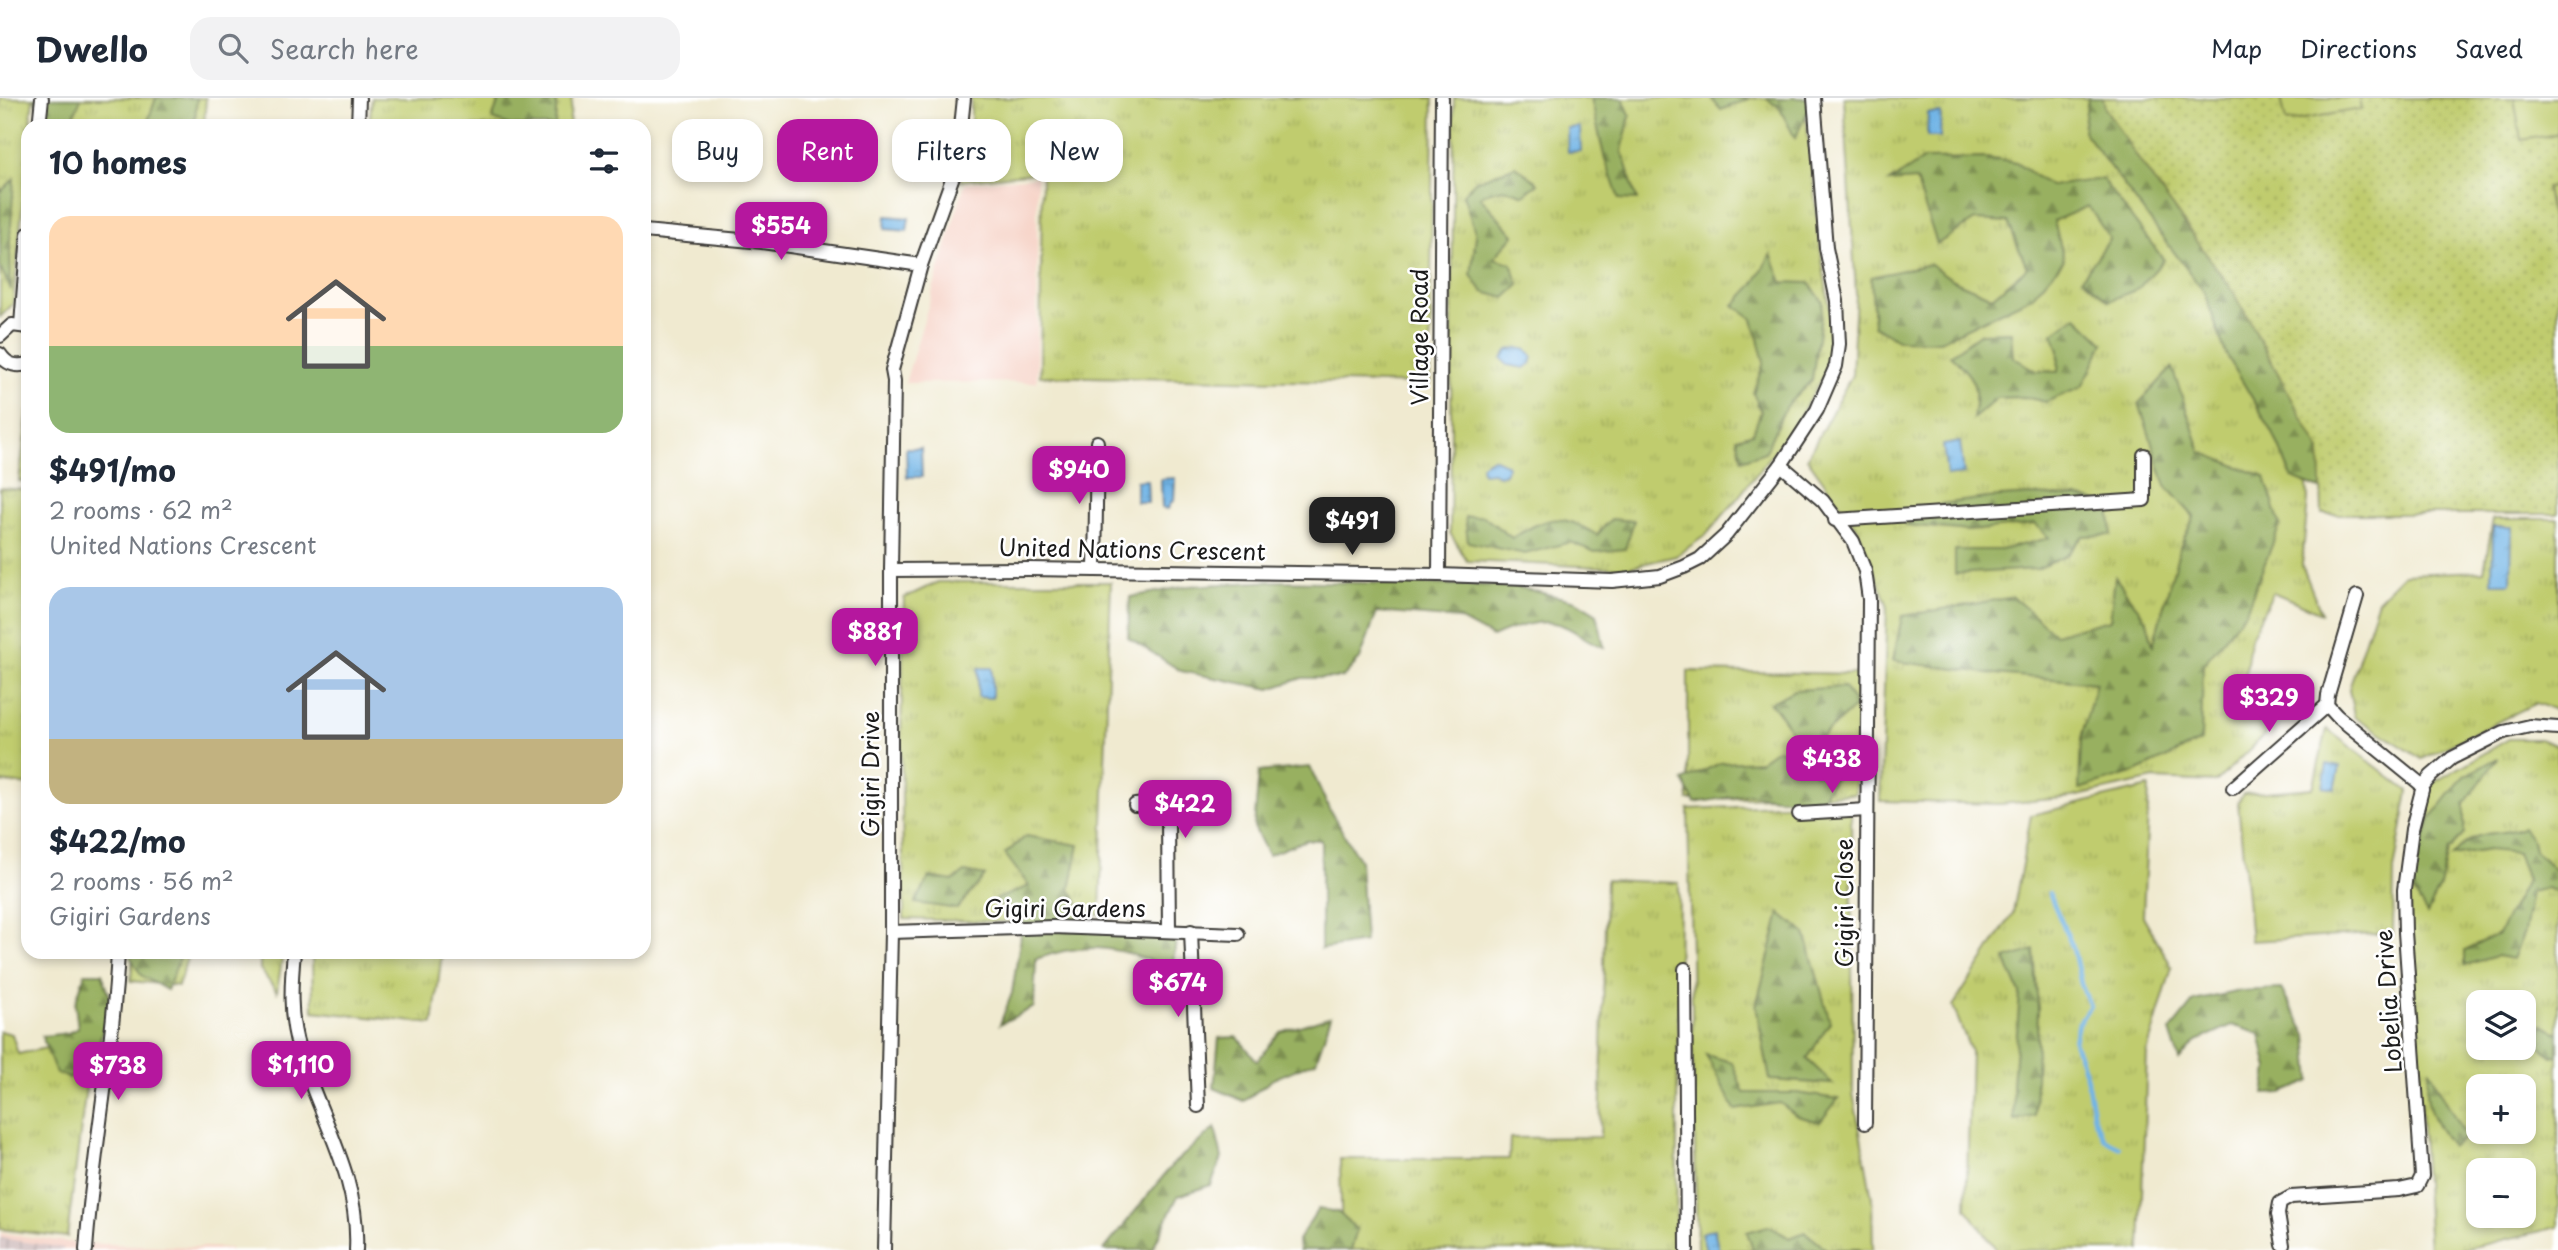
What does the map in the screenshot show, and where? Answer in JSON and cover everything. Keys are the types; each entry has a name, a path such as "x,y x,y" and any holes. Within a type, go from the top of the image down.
{"street":[{"path":"40,119 42,98"},
{"path":"358,119 359,98"},
{"name":"Gigiri Drive","path":"884,1250 891,932 892,370 921,265 960,155 964,98"},
{"name":"Village Road","path":"1439,575 1442,98"},
{"name":"United Nations Crescent","path":"891,570 1439,575 1608,581 1660,576 1684,567 1714,547 1781,465 1817,410 1836,366 1839,344 1837,301 1826,248 1814,98"},
{"path":"651,231 762,242 921,265"},
{"path":"0,336 12,325 21,326"},
{"path":"0,354 12,365 21,364"},
{"path":"1095,570 1097,442"},
{"path":"1835,520 2144,500 2144,455"},
{"name":"Gigiri Close","path":"1781,465 1823,501 1853,541 1865,570 1869,599 1864,1123"},
{"path":"2233,788 2327,705 2357,596"},
{"path":"2327,705 2423,786 2452,758 2504,732 2530,726 2558,728"},
{"name":"Lobelia Drive","path":"2283,1245 2278,1214 2280,1203 2291,1197 2399,1190 2417,1186 2422,1176 2404,932 2404,890 2412,829 2423,786"},
{"path":"1135,805 1157,803 1166,810 1169,930"},
{"path":"1799,814 1867,810"},
{"name":"Gigiri Gardens","path":"891,932 1053,927 1238,934"},
{"path":"1191,931 1198,1106"},
{"path":"86,1250 91,1178 116,992 118,959"},
{"path":"294,959 291,1004 293,1026 298,1048 334,1138 355,1204 356,1250"},
{"path":"1685,969 1687,1250"}],"shaded area":[{"path":"1025,178 1025,182 1037,182 1037,382 905,383 965,183 1011,182 1011,179"},
{"path":"0,1233 76,1243 231,1250 0,1250"},
{"path":"0,1238 63,1248 63,1250 0,1250"}],"green space":[{"path":"0,98 33,98 31,119 21,119 21,221 13,304 0,317"},
{"path":"35,98 81,98 71,119 40,119"},
{"path":"56,98 206,98 204,119 54,119"},
{"path":"156,98 197,98 195,119 148,119"},
{"path":"372,98 572,98 570,119 370,119"},
{"path":"500,98 557,98 556,119 492,119"},
{"path":"971,98 1433,98 1430,384 1040,376 1042,182 1123,182 1123,119 1025,119 1025,174 1011,175 1011,119 971,119"},
{"path":"1454,98 1804,98 1822,260 1835,341 1823,377 1793,427 1706,535 1676,556 1626,568 1467,561 1450,533"},
{"path":"1591,98 1623,98 1630,115 1622,151 1637,200 1619,199 1604,156"},
{"path":"1711,98 1751,98 1721,110"},
{"path":"1765,98 1809,98 1810,107 1795,138 1779,107"},
{"path":"1844,98 2089,98 2221,300 2305,459 2308,499 2302,565 2321,613 2273,592 2250,639 2242,704 2267,732 2216,782 2154,779 2073,797 2000,804 1880,801 1887,604 1857,528 1807,458 1852,375 1856,294"},
{"path":"2088,98 2138,98 2252,159 2337,496 2292,478 2273,433 2226,354 2204,292 2083,131"},
{"path":"2103,98 2558,98 2558,514 2322,514 2320,451 2235,294 2141,163 2105,108"},
{"path":"2281,98 2359,98 2361,109 2286,122"},
{"path":"2514,98 2558,98 2558,134 2521,140"},
{"path":"1987,158 2016,163 2050,186 2102,179 2164,260 2138,289 2109,301 2082,278 2110,239 2088,206 2054,221 2064,260 2032,297 1940,341 1898,340 1874,326 1871,277 1930,264 1953,280 1992,297 2027,268 2008,222 1975,220 1937,244 1916,180 1889,182 1924,159"},
{"path":"1516,166 1538,183 1524,195 1502,190 1491,191 1480,197 1514,235 1494,258 1511,263 1519,285 1505,298 1483,292 1471,275 1476,235 1463,194 1476,181"},
{"path":"14,179 10,241 11,290 0,267 0,192"},
{"path":"2558,186 2558,261 2546,188"},
{"path":"1771,254 1782,282 1809,283 1823,302 1812,380 1786,406 1765,452 1742,460 1737,438 1753,433 1761,411 1753,393 1764,362 1753,319 1734,305 1754,284"},
{"path":"2076,316 2104,343 2082,387 2046,402 2024,397 1997,398 1973,419 1973,383 1950,355 1981,333 2011,332 2013,357 2036,371 2058,372 2059,351 2053,333"},
{"path":"2172,368 2201,452 2265,477 2280,525 2246,611 2203,665 2201,741 2136,772 2079,789 2081,738 2096,683 1893,661 1902,616 2013,597 2055,634 2110,620 2115,577 2147,621 2153,645 2180,547 2194,517 2166,486 2139,403"},
{"path":"0,488 21,490 21,784 0,782"},
{"path":"2030,495 2078,497 2109,505 2112,535 2083,536 2066,556 2037,569 1955,574 1955,550 2001,550 2049,538 2035,524 1969,531 1906,525 1941,504"},
{"path":"1483,516 1512,538 1545,521 1563,520 1597,535 1611,519 1634,521 1625,549 1595,552 1570,542 1525,554 1468,542 1465,517"},
{"path":"2493,519 2558,519 2558,711 2536,703 2422,759 2354,716 2349,689 2378,600 2404,574 2484,571"},
{"path":"1274,581 1513,586 1576,601 1597,614 1604,647 1564,626 1550,623 1524,625 1492,637 1459,619 1377,612 1360,659 1342,678 1302,678 1270,689 1181,671 1128,637 1130,597 1188,586"},
{"path":"938,582 1111,582 1100,915 1001,922 904,919 901,742 904,598"},
{"path":"1688,671 1857,674 1855,794 1688,800"},
{"path":"1844,687 1856,706 1819,739 1840,768 1817,807 1792,800 1749,794 1695,803 1683,781 1720,763 1760,761 1777,749 1789,756 1792,740 1788,727 1770,703 1794,690"},
{"path":"2327,729 2408,791 2394,870 2393,933 2251,941 2238,802 2243,794 2313,788"},
{"path":"2509,739 2539,739 2558,746 2558,1227 2460,1250 2429,1250 2408,893 2428,786"},
{"path":"2498,758 2464,804 2464,834 2448,851 2440,887 2427,914 2410,886 2431,818 2464,776"},
{"path":"1310,767 1329,809 1360,861 1365,942 1321,949 1321,840 1306,840 1268,855 1254,827 1259,772"},
{"path":"2149,787 2143,916 2172,967 2147,1052 2140,1250 1997,1250 1966,1208 1971,1052 1953,1006 2013,913 2031,815"},
{"path":"1851,802 1853,1093 1872,1198 1873,1250 1697,1250 1688,809"},
{"path":"2523,828 2533,841 2535,851 2558,873 2558,892 2546,888 2531,892 2524,932 2513,959 2497,956 2465,965 2465,950 2498,934 2527,879 2517,853 2489,850 2452,856 2478,836"},
{"path":"1026,836 1079,845 1070,889 1087,919 1176,941 1172,970 1137,956 1106,949 1073,949 1036,959 1034,1007 1000,1024 1012,993 1024,915 990,902 1029,886 1005,854"},
{"path":"965,872 985,876 957,909 915,903 930,877 953,881"},
{"path":"1606,880 1679,883 1676,1250 1342,1250 1340,1159 1509,1159 1510,1138 1600,1137"},
{"path":"1780,913 1805,933 1830,1022 1807,1059 1833,1084 1770,1080 1756,1006"},
{"path":"2034,950 2038,1009 2035,1116 2014,1120 2013,1084 2020,993 2005,959"},
{"path":"131,959 179,959 167,990 142,976"},
{"path":"133,959 187,959 178,986 131,981"},
{"path":"260,959 282,959 277,992 260,969"},
{"path":"312,959 441,959 433,1024 313,1011"},
{"path":"85,973 102,973 110,997 96,1060 69,1078 56,1073 42,1036 68,1033 78,1028 75,1004"},
{"path":"2281,989 2307,1035 2311,1081 2282,1093 2264,1094 2268,1069 2260,1034 2232,1025 2197,1041 2179,1060 2170,1031 2194,1001 2240,991"},
{"path":"1331,1016 1316,1061 1273,1079 1244,1101 1214,1088 1219,1038 1237,1037 1257,1061 1280,1032"},
{"path":"2542,1025 2558,1033 2558,1055 2552,1056 2540,1047"},
{"path":"0,1031 12,1034 18,1054 46,1048 91,1048 67,1237 0,1229"},
{"path":"1706,1055 1732,1062 1744,1093 1797,1093 1838,1099 1820,1122 1797,1116 1780,1103 1735,1110"},
{"path":"2430,1070 2465,1138 2451,1146 2430,1111 2427,1092"},
{"path":"1215,1128 1222,1158 1211,1185 1178,1196 1152,1250 1104,1250 1173,1164"},
{"path":"1318,1209 1338,1212 1357,1230 1351,1250 1299,1250 1298,1240"},
{"path":"1768,1226 1790,1238 1805,1232 1826,1249 1860,1249 1753,1250 1747,1232"}],"water":[{"path":"1928,113 1941,113 1940,137 1927,137"},
{"path":"1580,127 1581,151 1568,152 1567,128"},
{"path":"886,216 909,218 907,231 885,229"},
{"path":"1508,350 1527,350 1533,357 1531,364 1525,368 1507,365 1502,358"},
{"path":"1960,442 1964,474 1947,476 1943,445"},
{"path":"906,448 921,448 922,477 907,477"},
{"path":"1493,458 1506,464 1508,467 1505,473 1482,473 1481,465"},
{"path":"1175,478 1174,501 1168,509 1162,508 1161,479"},
{"path":"1147,480 1148,502 1136,502 1136,481"},
{"path":"2493,527 2512,527 2511,583 2492,583"},
{"path":"978,668 992,668 992,698 978,697"},
{"path":"2327,764 2340,767 2335,789 2323,787"},
{"path":"1714,1229 1719,1250 1706,1250 1701,1233"}],"waterway":[{"path":"2049,893 2073,948 2081,984 2090,1006 2078,1023 2074,1041 2086,1075 2094,1118 2104,1139 2119,1147"}]}
